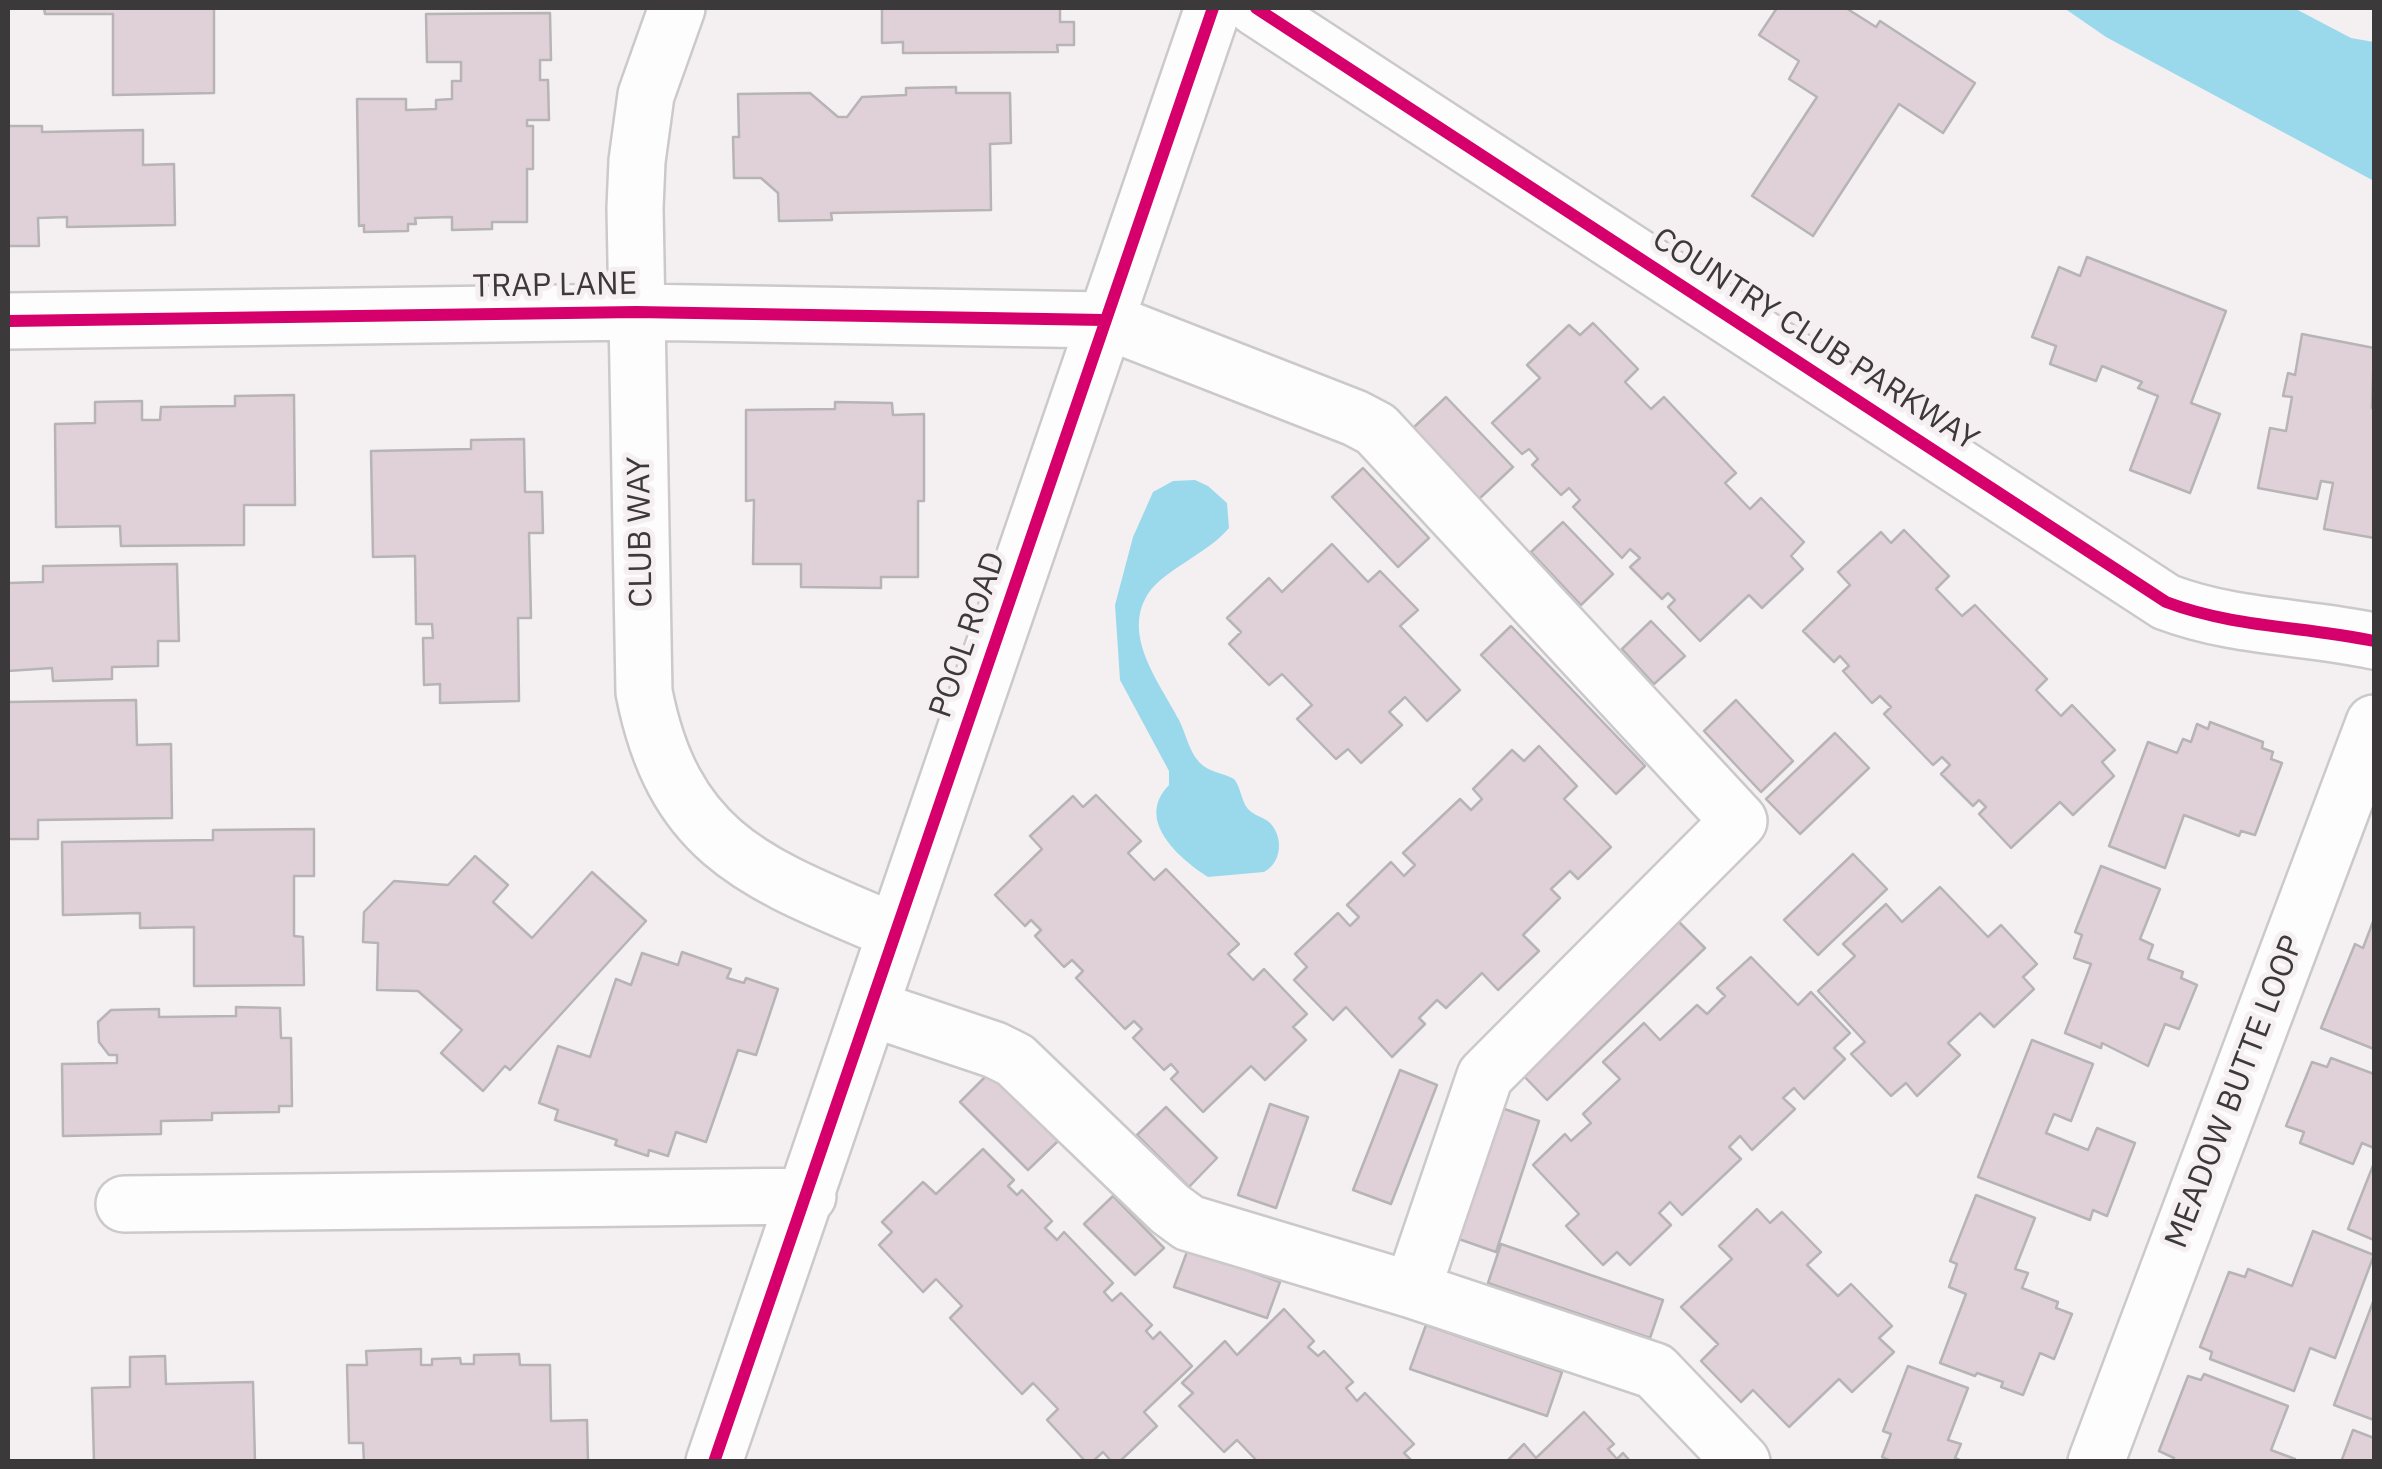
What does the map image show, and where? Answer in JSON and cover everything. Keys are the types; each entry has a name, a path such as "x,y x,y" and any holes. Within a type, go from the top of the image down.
{"street":[{"name":"CLUB WAY","path":"677,8 646,95 635,208 644,692 660,755 693,814 721,842 751,866 896,932"},
{"name":"POOL ROAD","path":"714,1462 1213,8"},
{"name":"COUNTRY CLUB PARKWAY","path":"1256,8 2166,602 2227,621 2374,641"},
{"name":"TRAP LANE","path":"8,321 636,312 1104,320"},
{"path":"1104,320 1376,429 1739,821 1484,1076 1412,1290"},
{"name":"MEADOW BUTTE LOOP","path":"2096,1462 2374,723"},
{"path":"870,1008 1014,1060 1189,1223 1412,1290 1655,1370 1742,1462"},
{"path":"124,1204 808,1196"}],"water":[{"path":"2064,8 2294,8 2351,38 2374,42 2374,181 2106,37"},
{"path":"1195,480 1227,503 1229,528 1150,591 1142,607 1141,641 1196,758 1207,768 1234,779 1248,809 1274,828 1279,849 1264,872 1208,877 1184,859 1164,836 1156,811 1169,785 1169,771 1120,680 1115,605 1133,537 1153,492 1173,481"}],"building":[{"path":"44,8 214,8 214,93 113,95 113,14 45,14"},
{"path":"882,8 1060,8 1060,22 1074,22 1074,45 1057,45 1058,52 903,53 903,42 882,43"},
{"path":"1777,8 1846,8 1876,27 1880,21 1975,83 1943,133 1899,104 1813,236 1752,196 1817,97 1789,79 1799,61 1759,35"},
{"path":"550,13 551,60 540,60 540,80 548,80 549,120 527,120 527,126 533,126 533,169 527,169 527,222 492,222 492,229 452,230 452,217 415,218 416,224 408,224 408,231 364,232 364,225 359,226 357,99 406,99 406,110 436,109 436,100 452,99 452,81 461,81 461,62 427,62 426,14"},
{"path":"956,87 956,93 1010,93 1011,143 990,144 991,210 831,213 832,220 779,221 778,193 761,178 734,178 733,137 739,137 738,94 810,93 838,117 847,117 862,97 906,95 906,88"},
{"path":"8,126 42,126 42,132 143,130 143,165 174,164 175,225 67,227 67,217 38,218 39,246 8,246"},
{"path":"2087,257 2226,311 2191,403 2220,414 2190,493 2130,470 2158,396 2138,388 2142,382 2102,366 2096,381 2050,364 2056,346 2032,337 2059,267 2080,276"},
{"path":"1593,323 1638,369 1625,382 1651,409 1664,397 1736,473 1725,483 1750,509 1761,498 1804,542 1791,556 1803,569 1762,608 1749,595 1700,641 1668,607 1675,600 1668,593 1662,599 1630,567 1640,558 1630,549 1622,558 1573,507 1580,500 1569,488 1561,495 1532,465 1538,459 1529,449 1522,454 1492,423 1540,378 1527,365 1569,325 1580,335"},
{"path":"2302,334 2374,348 2374,538 2324,529 2333,483 2321,481 2317,499 2258,488 2270,428 2286,431 2292,397 2283,396 2288,373 2295,375"},
{"path":"294,395 295,505 244,505 244,545 121,546 120,526 56,527 55,424 95,423 95,402 142,401 142,420 160,420 161,407 235,406 235,396"},
{"path":"1446,397 1513,467 1479,499 1412,429"},
{"path":"835,402 892,403 893,415 924,414 924,501 918,501 918,577 881,577 881,588 801,587 801,564 753,564 754,500 746,501 746,410 835,409"},
{"path":"524,439 525,492 542,492 543,533 529,533 531,618 518,618 519,701 440,703 440,684 424,685 423,638 433,638 432,624 416,624 415,556 373,557 371,451 471,449 471,440"},
{"path":"1363,468 1429,538 1398,567 1332,497"},
{"path":"1563,522 1613,574 1581,605 1531,552"},
{"path":"1904,530 1949,576 1936,589 1962,616 1975,605 2047,679 2036,690 2061,716 2072,705 2115,750 2102,762 2114,776 2073,815 2060,802 2011,848 1979,814 1986,807 1979,800 1973,806 1941,774 1950,765 1942,757 1933,765 1884,714 1891,707 1880,696 1872,703 1843,671 1849,666 1840,656 1834,662 1803,631 1850,585 1838,572 1881,532 1891,543"},
{"path":"1332,544 1368,582 1380,571 1418,610 1400,626 1460,690 1427,721 1405,697 1389,712 1402,725 1361,763 1348,749 1336,759 1297,719 1312,705 1282,674 1269,685 1229,644 1241,632 1227,618 1269,578 1282,592"},
{"path":"177,564 179,641 158,641 158,666 112,667 112,679 53,681 52,668 8,671 8,583 43,582 43,566"},
{"path":"1651,621 1685,656 1654,684 1622,649"},
{"path":"1511,626 1645,766 1616,794 1481,655"},
{"path":"136,700 137,745 171,744 172,818 38,820 38,839 8,839 8,702"},
{"path":"1736,700 1793,761 1761,792 1704,731"},
{"path":"2210,722 2263,742 2262,748 2273,752 2271,759 2282,763 2255,835 2241,831 2239,836 2184,815 2165,868 2109,846 2148,742 2177,753 2183,739 2191,742 2197,724 2208,729"},
{"path":"1835,733 1869,768 1800,834 1766,799"},
{"path":"1539,746 1577,786 1564,799 1611,847 1578,879 1570,871 1551,889 1560,898 1523,935 1539,951 1498,990 1482,973 1446,1008 1437,1000 1419,1018 1425,1024 1392,1057 1346,1007 1333,1020 1294,980 1307,967 1295,954 1338,913 1350,926 1359,917 1347,905 1391,862 1404,876 1415,865 1403,853 1460,799 1471,810 1482,799 1473,789 1512,750 1524,761"},
{"path":"1096,795 1141,841 1128,853 1154,880 1166,869 1239,944 1228,954 1253,980 1264,969 1307,1014 1293,1027 1306,1040 1265,1080 1251,1066 1203,1112 1171,1079 1178,1072 1171,1064 1164,1070 1133,1038 1142,1029 1134,1021 1125,1029 1076,978 1083,971 1072,960 1064,967 1035,936 1041,930 1031,920 1025,926 995,895 1042,849 1030,836 1073,796 1083,807"},
{"path":"314,829 314,876 294,876 294,936 303,937 304,985 194,986 194,927 140,928 140,913 63,915 62,842 213,840 213,830"},
{"path":"1853,854 1887,889 1818,955 1784,920"},
{"path":"475,856 508,885 493,902 532,938 592,872 646,921 510,1070 505,1066 483,1091 441,1053 462,1030 418,991 377,990 378,943 363,942 364,912 394,881 448,885"},
{"path":"2101,866 2160,889 2140,939 2153,945 2148,959 2183,972 2181,978 2197,985 2179,1029 2165,1024 2148,1066 2102,1043 2101,1048 2065,1033 2091,964 2074,958 2082,935 2075,932"},
{"path":"1940,887 1988,937 2001,925 2037,964 2023,977 2034,989 1994,1027 1980,1013 1948,1043 1960,1055 1917,1096 1906,1083 1891,1096 1851,1054 1865,1042 1818,991 1855,956 1843,944 1886,904 1902,922"},
{"path":"1676,919 1705,948 1547,1100 1518,1070"},
{"path":"2374,919 2374,1049 2321,1028 2355,944 2363,948"},
{"path":"682,952 731,969 727,978 744,983 746,978 778,989 756,1055 738,1050 706,1142 676,1132 668,1156 649,1150 648,1156 615,1145 617,1140 555,1120 558,1110 539,1103 558,1046 590,1057 616,979 631,985 642,953 678,965"},
{"path":"1751,957 1798,1005 1811,992 1850,1033 1834,1048 1845,1059 1804,1099 1794,1088 1783,1098 1795,1109 1752,1150 1740,1136 1729,1147 1741,1159 1682,1215 1670,1202 1659,1213 1671,1225 1630,1265 1617,1252 1603,1265 1566,1226 1579,1214 1533,1165 1565,1134 1571,1141 1591,1123 1583,1114 1620,1079 1603,1062 1644,1023 1660,1040 1697,1005 1707,1014 1725,996 1717,988"},
{"path":"236,1007 280,1008 281,1038 291,1038 292,1106 279,1106 279,1112 212,1113 212,1120 161,1121 161,1134 63,1136 62,1064 117,1063 117,1055 109,1055 99,1042 98,1022 111,1010 159,1009 159,1017 236,1016"},
{"path":"2032,1040 2093,1064 2071,1121 2054,1114 2046,1133 2088,1150 2097,1128 2135,1143 2107,1216 2093,1210 2090,1220 1978,1177"},
{"path":"2331,1058 2374,1074 2374,1148 2362,1143 2353,1164 2300,1143 2304,1132 2286,1126 2312,1062 2327,1067"},
{"path":"1400,1070 1437,1085 1391,1204 1353,1190"},
{"path":"990,1072 1058,1141 1028,1170 960,1102"},
{"path":"1270,1104 1308,1117 1276,1208 1238,1195"},
{"path":"1496,1106 1539,1121 1496,1252 1453,1237"},
{"path":"1166,1107 1217,1158 1189,1187 1137,1135"},
{"path":"983,1149 1014,1180 1008,1186 1017,1195 1022,1190 1052,1221 1045,1228 1057,1240 1064,1232 1113,1283 1104,1292 1112,1301 1121,1293 1152,1325 1146,1331 1153,1339 1160,1332 1192,1366 1144,1412 1157,1426 1119,1462 1112,1462 1103,1452 1092,1462 1086,1462 1047,1420 1058,1409 1033,1383 1022,1394 950,1318 962,1306 936,1279 923,1292 879,1245 892,1232 882,1222 923,1182 936,1194"},
{"path":"2374,1163 2374,1240 2348,1229"},
{"path":"1976,1195 2035,1218 2015,1269 2028,1273 2022,1288 2058,1302 2056,1308 2072,1314 2054,1359 2040,1353 2023,1395 2001,1387 2003,1382 1940,1363 1966,1294 1949,1287 1957,1264 1950,1261"},
{"path":"1113,1196 1164,1248 1135,1275 1084,1224"},
{"path":"1757,1209 1770,1223 1782,1212 1821,1252 1807,1265 1838,1296 1851,1284 1892,1326 1879,1338 1894,1352 1852,1392 1839,1379 1789,1427 1753,1390 1741,1402 1701,1361 1718,1344 1681,1307 1732,1259 1719,1246"},
{"path":"2313,1231 2374,1255 2335,1358 2310,1348 2294,1391 2210,1359 2212,1352 2200,1347 2229,1272 2245,1277 2248,1269 2292,1286"},
{"path":"1501,1244 1663,1300 1650,1338 1488,1283"},
{"path":"1188,1249 1280,1282 1267,1318 1174,1287"},
{"path":"2374,1302 2374,1420 2334,1405"},
{"path":"1284,1309 1314,1341 1308,1347 1318,1356 1324,1351 1353,1382 1346,1388 1357,1401 1365,1393 1414,1444 1404,1453 1413,1462 1258,1462 1237,1440 1224,1452 1179,1406 1193,1393 1182,1383 1225,1341 1237,1355"},
{"path":"1426,1325 1562,1372 1547,1416 1410,1369"},
{"path":"421,1349 421,1365 432,1365 432,1359 460,1358 461,1364 474,1364 474,1355 519,1354 520,1365 550,1365 551,1421 587,1420 588,1462 364,1462 363,1443 349,1443 347,1365 367,1365 366,1351"},
{"path":"165,1356 166,1384 253,1382 255,1462 94,1462 92,1388 130,1387 130,1357"},
{"path":"1908,1366 1968,1388 1948,1440 1961,1444 1955,1458 1964,1462 1893,1462 1882,1457 1891,1434 1883,1431"},
{"path":"2204,1374 2288,1406 2271,1450 2295,1459 2294,1462 2173,1462 2174,1458 2159,1451 2188,1376 2201,1380"},
{"path":"1584,1412 1614,1444 1608,1449 1617,1459 1623,1453 1631,1462 1506,1462 1524,1444 1536,1458"},
{"path":"2353,1430 2374,1438 2374,1462 2341,1462"}],"cycle path":[{"path":"714,1462 1213,8"},
{"path":"1256,8 2166,602 2243,622 2374,641"},
{"path":"8,321 636,312 1104,320"}]}
